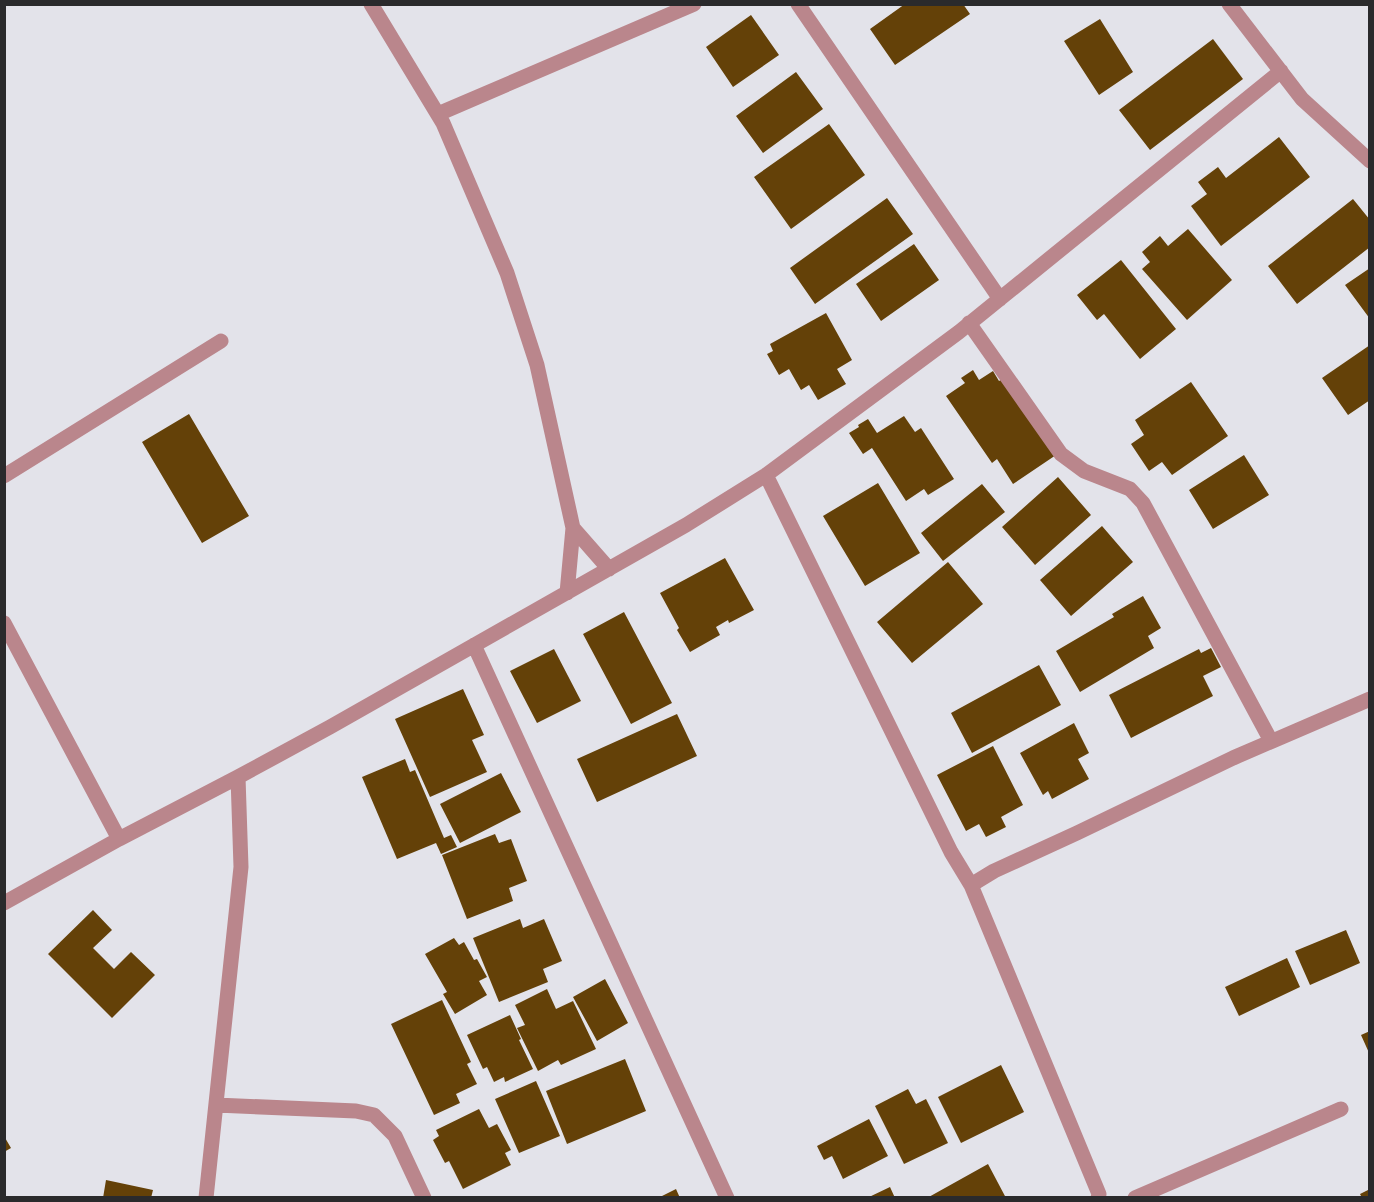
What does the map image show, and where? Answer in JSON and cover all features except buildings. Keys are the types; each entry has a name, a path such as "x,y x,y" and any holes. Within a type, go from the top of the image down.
{"street":[{"path":"371,4 438,114 507,273 534,355 573,528 567,593"},
{"path":"438,114 694,4"},
{"path":"798,4 1000,299"},
{"path":"1229,4 1302,99 1370,161"},
{"path":"4,903 119,839 238,777 567,593 686,525 766,475 969,324 1281,71"},
{"path":"969,324 1061,454 1084,471 1130,489 1143,503 1271,741"},
{"path":"4,476 221,341"},
{"path":"766,475 951,852 971,885 1095,1183 1098,1197"},
{"path":"573,528 609,568"},
{"path":"4,623 119,839"},
{"path":"474,645 727,1197"},
{"path":"971,885 994,871 1233,758 1370,699"},
{"path":"206,1197 241,867 238,777"},
{"path":"216,1104 356,1111 374,1115 395,1136 424,1197"},
{"path":"1135,1197 1341,1109"}]}
